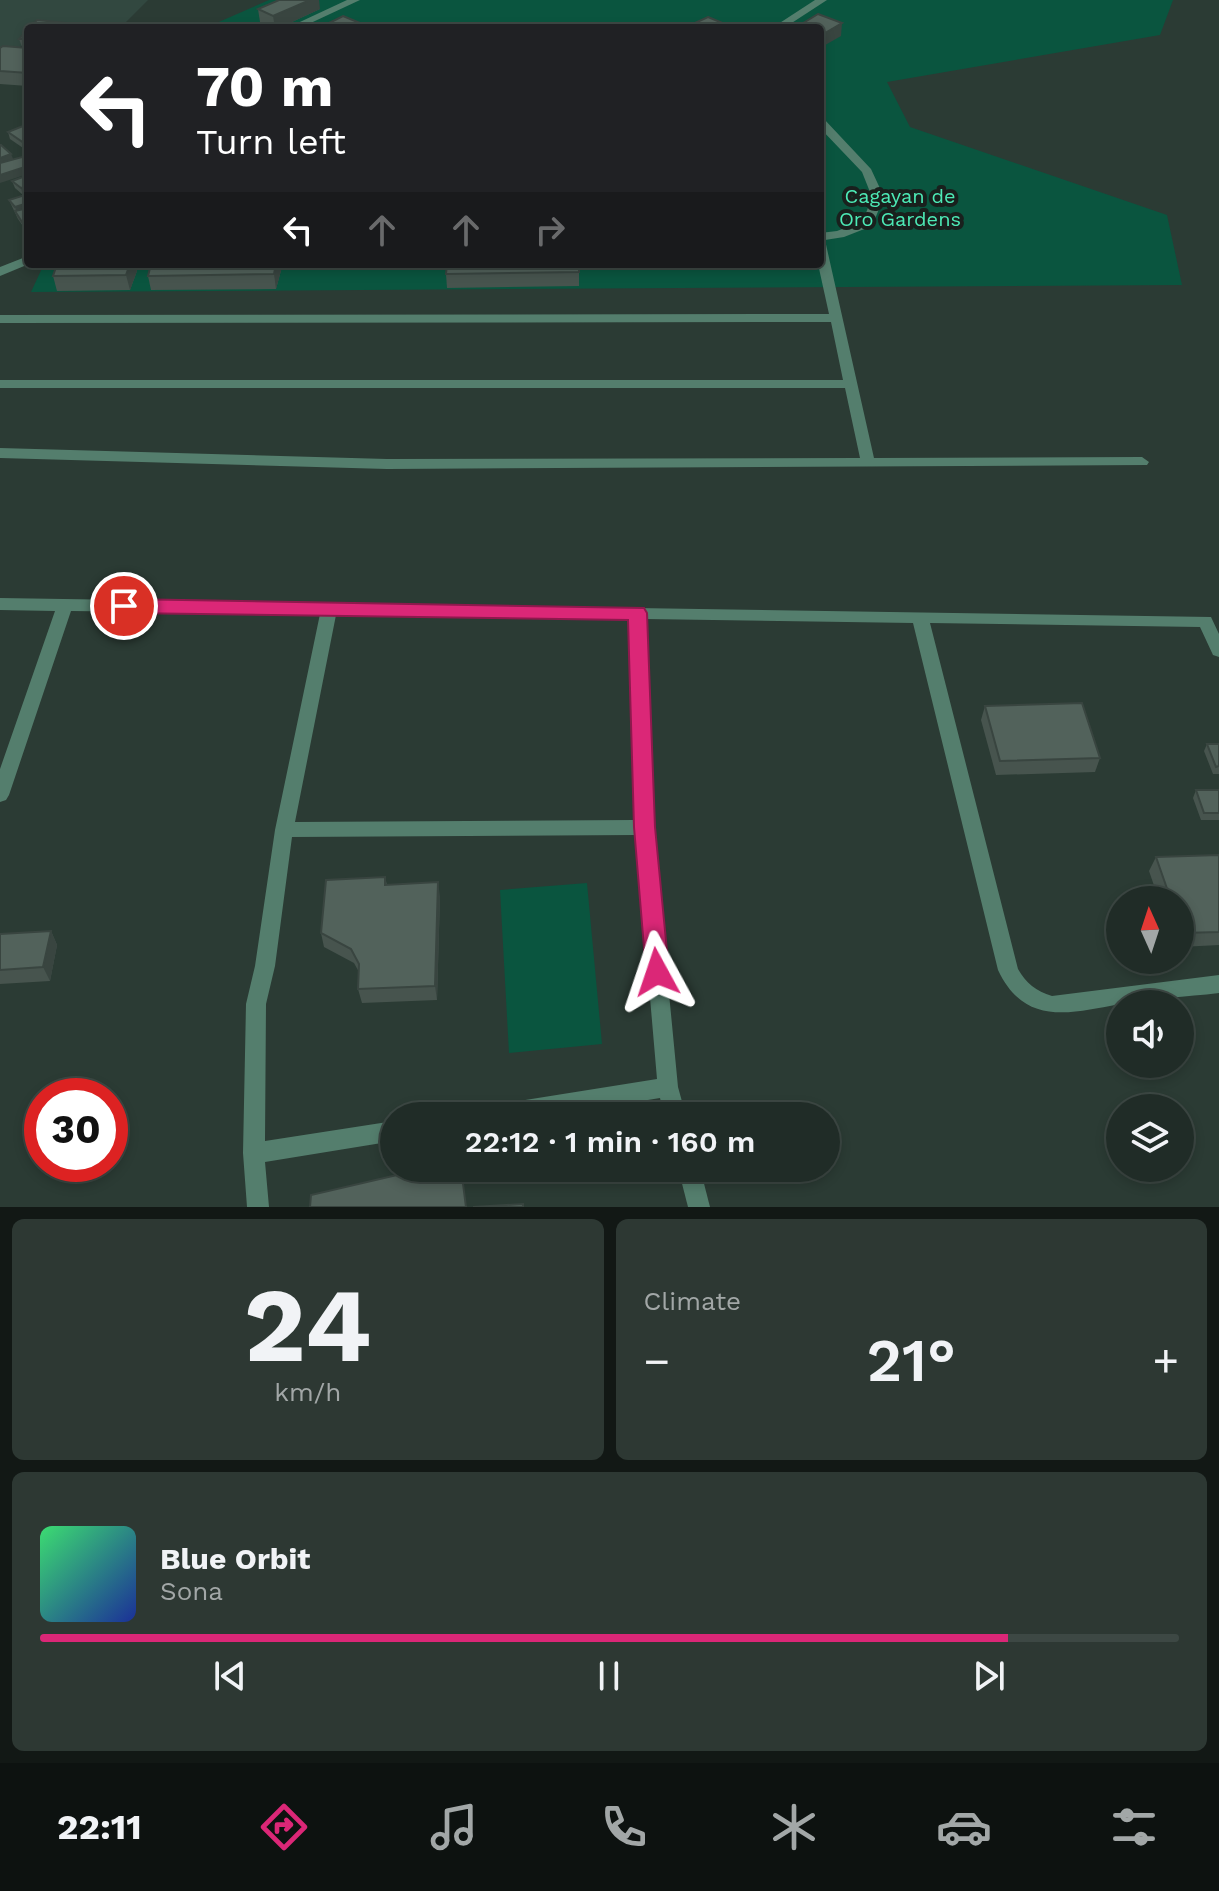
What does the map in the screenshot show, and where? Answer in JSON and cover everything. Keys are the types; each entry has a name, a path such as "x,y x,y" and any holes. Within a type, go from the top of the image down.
{"street":[{"path":"301,24 355,0"},
{"path":"783,24 822,0"},
{"path":"824,125 867,171 878,197 868,223 824,239"},
{"path":"824,258 868,463"},
{"path":"0,272 24,262"},
{"path":"0,319 837,318"},
{"path":"0,384 851,384"},
{"path":"0,453 387,464 1142,462"},
{"path":"0,604 1205,621 1219,651"},
{"path":"0,795 65,605"},
{"path":"258,1207 254,1153 256,1004 265,966 284,830 329,609"},
{"path":"637,613 644,827 672,1102"},
{"path":"920,617 1004,954 1015,986 1031,1000 1052,1005 1219,984"},
{"path":"284,830 644,827"},
{"path":"575,1102 668,1087"},
{"path":"254,1153 380,1133"},
{"path":"693,1182 699,1207"}],"shaded area":[{"path":"0,0 148,0 124,24 24,24 24,44 12,54 0,53"}],"green space":[{"name":"Cagayan de Oro Gardens","path":"269,0 1173,0 1160,35 887,82 910,127 1167,215 1182,285 31,292 42,268 824,268 824,24 214,24"},
{"path":"587,883 602,1044 509,1053 500,890"}],"building":[{"path":"279,0 310,0 273,16 258,9"},
{"path":"818,14 842,23 824,34 824,24 802,24"},
{"path":"343,16 362,24 327,24"},
{"path":"708,17 725,24 693,24"},
{"path":"37,20 78,24 33,24"},
{"path":"0,48 24,48 24,73 0,71"},
{"path":"24,126 24,143 8,132"},
{"path":"1,145 11,154 0,158"},
{"path":"22,157 24,167 0,175 0,163"},
{"path":"24,176 24,187 21,188 12,181"},
{"path":"24,195 24,204 15,207 9,200"},
{"path":"24,209 24,221 22,222 15,211"},
{"path":"56,268 129,268 126,275 53,276"},
{"path":"150,268 275,268 274,274 148,276"},
{"path":"447,268 579,268 579,272 446,274"},
{"path":"1082,703 1100,758 1000,761 985,706"},
{"path":"1207,744 1219,744 1219,766 1216,767"},
{"path":"1196,790 1219,790 1219,813 1204,813"},
{"path":"1219,855 1219,932 1194,933 1194,886 1166,886 1156,857"},
{"path":"385,877 385,885 438,882 435,986 358,989 359,964 351,949 321,933 326,880"},
{"path":"51,931 43,967 0,970 0,934"},
{"path":"380,1179 380,1182 463,1182 466,1207 310,1207 311,1195"},
{"path":"523,1204 523,1207 473,1207"}],"route":[{"path":"124,606 637,613 644,827 657,972"}]}
